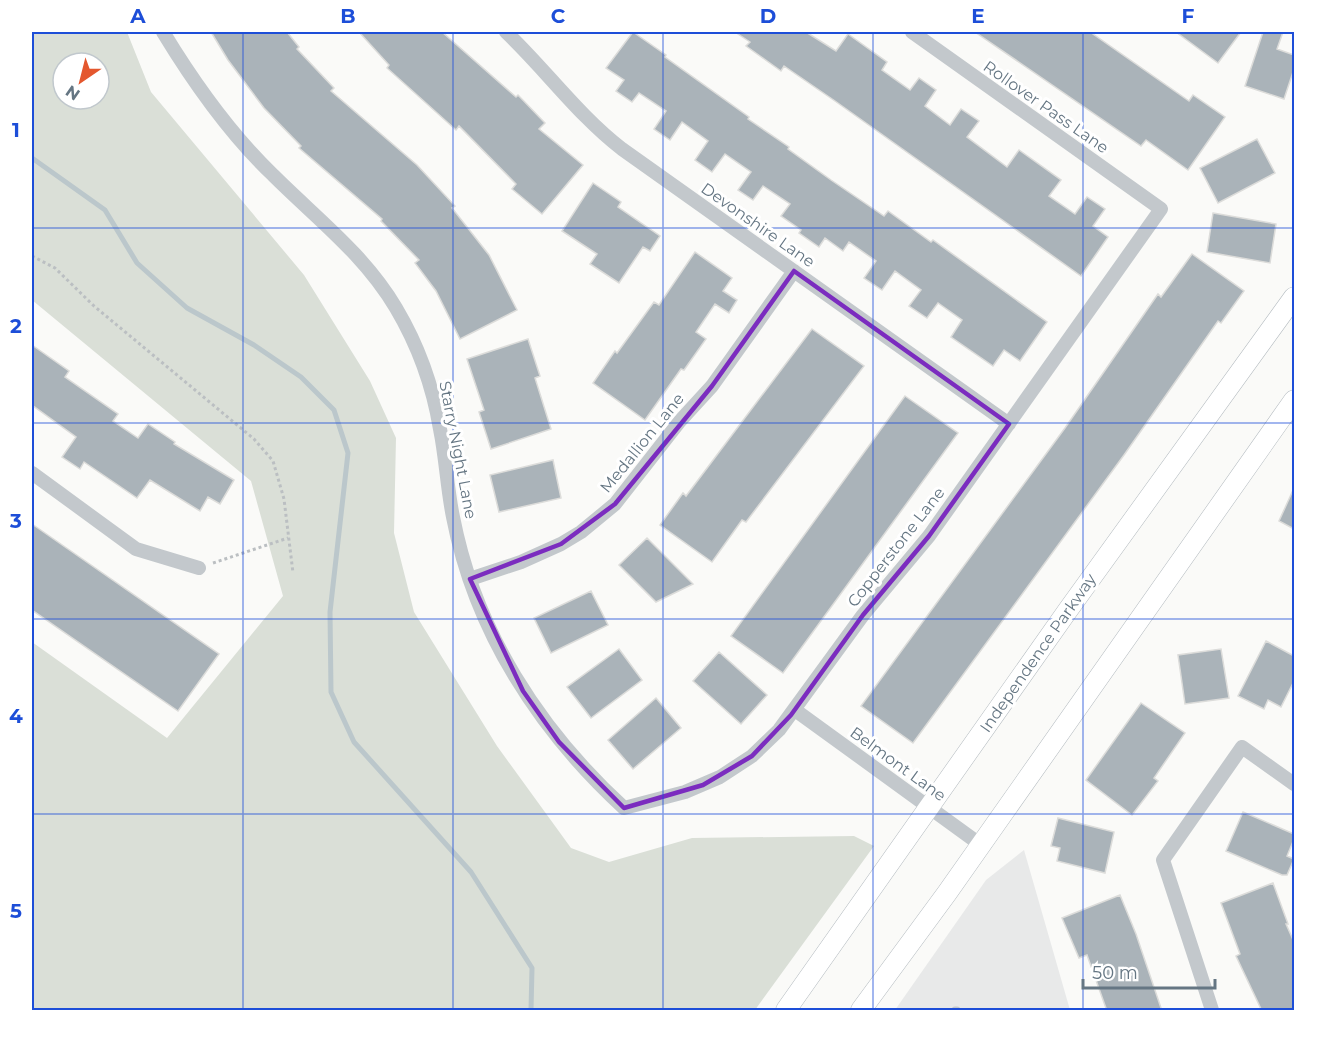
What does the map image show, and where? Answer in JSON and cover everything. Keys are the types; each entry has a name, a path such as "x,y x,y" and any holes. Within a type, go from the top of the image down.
{"main road":[{"name":"Independence Parkway","path":"786,1011 1068,610 1294,297"},
{"path":"861,1011 981,845 1294,400"}],"street":[{"name":"Starry Night Lane","path":"163,32 201,91 229,127 271,174 346,243 364,263 395,307 419,355 436,405 453,519 470,579 493,636 523,691 566,749 624,808"},
{"name":"Devonshire Lane","path":"506,32 604,135 1009,424"},
{"name":"Rollover Pass Lane","path":"912,32 1161,209"},
{"name":"Copperstone Lane","path":"624,808 686,792 720,777 766,743 795,710 868,608 928,536 1161,209"},
{"name":"Medallion Lane","path":"470,579 521,562 561,543 590,525 615,504 680,421 717,379 794,271"},
{"path":"32,473 136,549 198,568"},
{"name":"Belmont Lane","path":"795,710 981,845"},
{"path":"1212,1011 1163,860 1242,747 1294,784"}],"path":[{"path":"32,256 55,268 94,306 254,439 273,461 284,499 293,573"},
{"path":"198,568 288,538"}],"highlighted area":[{"path":"794,271 1009,424 929,536 863,615 791,715 752,756 703,785 624,808 559,742 523,691 470,579 561,544 615,504 712,386"}],"shaded area":[{"path":"32,32 127,32 151,92 304,275 370,381 396,438 394,533 414,612 497,746 571,848 609,862 692,838 854,836 874,846 755,1010 32,1010 32,642 167,738 283,596 251,481 32,300"},
{"path":"1024,850 1070,1010 895,1010 986,880"}],"building":[{"path":"211,32 287,32 299,47 297,49 334,88 331,91 417,165 455,206 452,208 489,255 517,310 460,339 436,291 415,263 419,260 381,221 382,219 299,148 301,146 264,108 228,60"},
{"path":"359,32 442,32 516,97 518,95 545,123 539,129 583,165 542,214 512,189 516,184 459,126 456,130 387,68 389,65"},
{"path":"633,32 831,180 884,216 888,211 931,242 933,240 1047,322 1020,361 1004,350 993,366 951,337 962,320 938,303 927,318 909,306 921,290 895,271 882,290 864,278 876,261 849,242 843,251 825,238 819,247 799,233 801,230 781,216 790,204 763,186 753,200 738,190 751,172 725,154 712,172 695,160 708,141 682,122 670,140 654,129 666,111 639,93 632,102 616,91 624,80 606,68"},
{"path":"735,32 806,32 836,51 848,34 887,62 882,70 910,90 919,78 936,90 925,106 950,125 961,109 979,121 967,137 1007,167 1019,150 1061,180 1049,196 1075,214 1087,197 1105,209 1093,226 1108,237 1081,276 784,66 781,71 746,46 750,42"},
{"path":"975,32 1090,32 1189,101 1193,95 1225,117 1188,170 1146,140 1141,146"},
{"path":"1176,32 1241,32 1218,63"},
{"path":"1263,32 1283,32 1277,49 1294,55 1294,69 1284,99 1245,86"},
{"path":"1257,139 1275,173 1218,203 1200,168"},
{"path":"593,183 621,202 618,207 660,236 650,251 643,247 619,283 590,264 597,254 562,231"},
{"path":"1213,213 1276,224 1270,263 1207,252"},
{"path":"695,252 732,278 723,291 737,300 729,313 715,304 696,332 706,339 684,370 681,369 645,420 593,383 654,302 659,305"},
{"path":"1192,254 1244,291 1221,323 1218,321 1124,455 913,743 861,706 1065,428 1158,294 1161,297"},
{"path":"812,329 864,366 746,522 742,520 712,562 660,525 683,493 686,496"},
{"path":"528,339 540,376 535,378 551,429 491,449 479,412 484,410 467,359"},
{"path":"32,345 69,371 65,377 118,414 113,421 138,438 148,424 175,442 174,444 234,480 220,504 208,497 200,511 150,480 137,498 84,462 80,469 62,457 76,437 32,405"},
{"path":"905,396 958,433 783,673 731,636"},
{"path":"553,460 561,498 499,512 490,475"},
{"path":"1294,488 1294,529 1279,521"},
{"path":"32,524 219,654 178,711 32,610"},
{"path":"647,538 693,584 656,602 619,565"},
{"path":"591,591 608,625 551,653 534,618"},
{"path":"1266,641 1294,656 1294,681 1281,707 1268,700 1264,709 1238,696"},
{"path":"619,649 642,680 591,718 567,687"},
{"path":"1221,649 1229,698 1185,704 1178,655"},
{"path":"719,652 767,695 741,724 693,681"},
{"path":"656,698 681,728 633,769 608,740"},
{"path":"1141,703 1185,733 1154,778 1158,781 1132,815 1086,780"},
{"path":"1243,812 1294,834 1287,856 1294,859 1287,875 1282,875 1226,851"},
{"path":"1058,818 1114,832 1105,873 1057,861 1060,848 1051,846"},
{"path":"1273,883 1294,942 1294,1011 1262,1011 1236,956 1240,954 1221,903"},
{"path":"1120,895 1162,1011 1107,1011 1087,955 1079,958 1062,918"}],"waterway":[{"path":"32,158 105,210 137,263 187,308 254,345 301,377 334,410 348,453 330,612 331,692 354,742 471,872 532,968 531,1010"}]}
